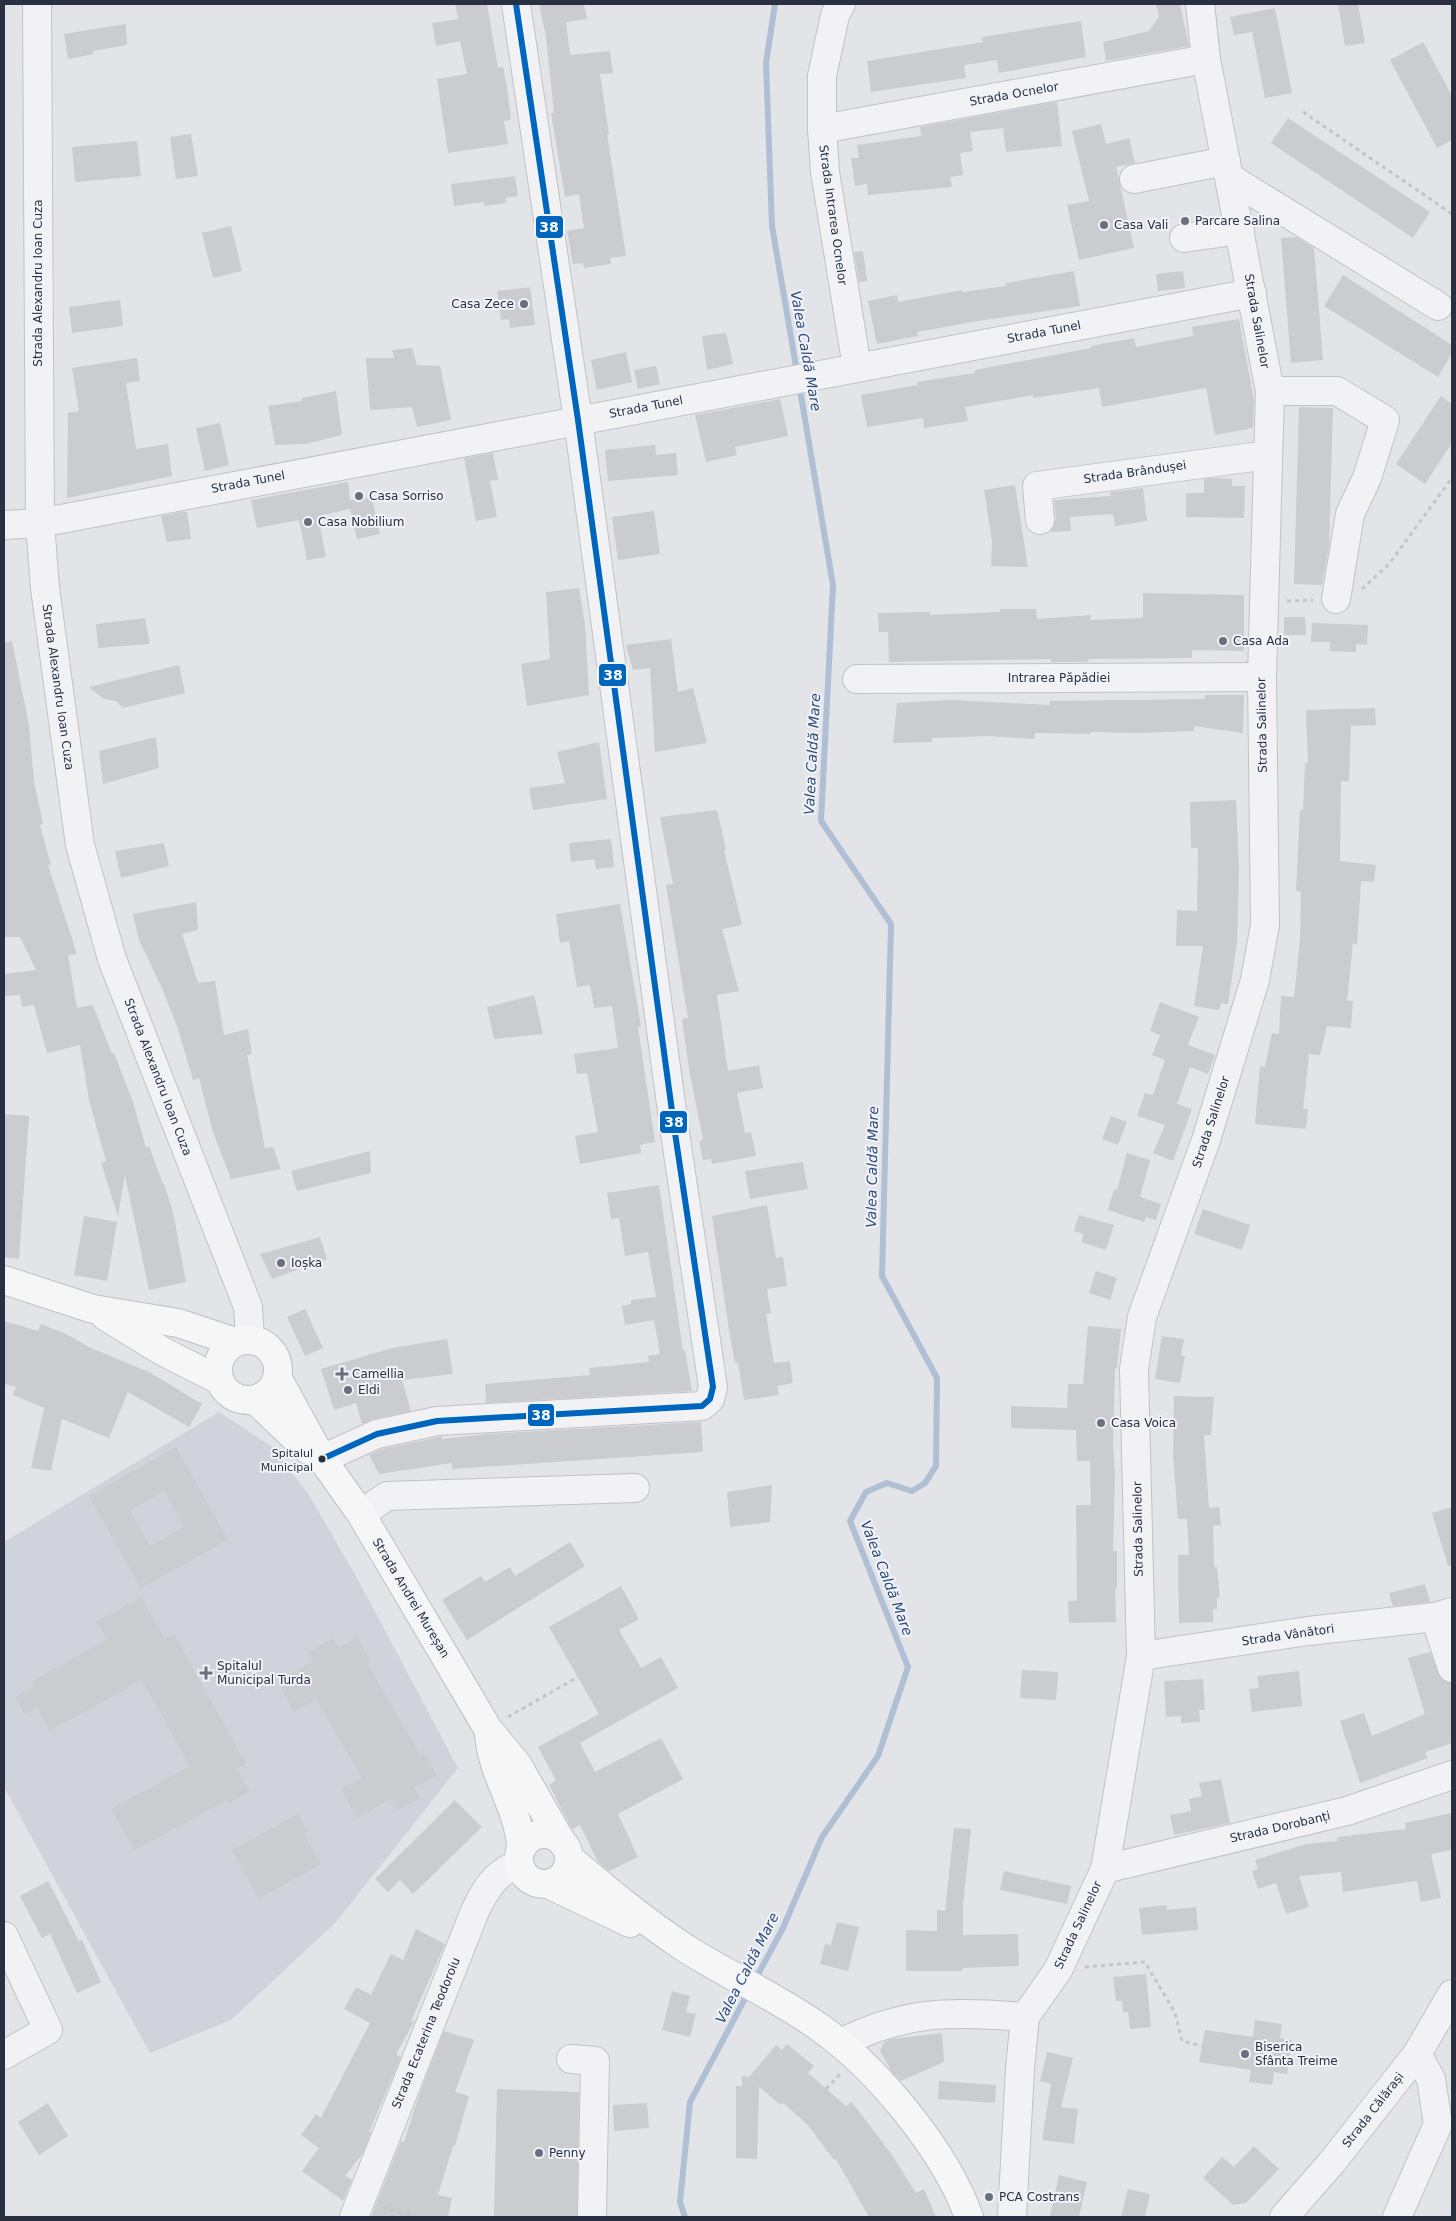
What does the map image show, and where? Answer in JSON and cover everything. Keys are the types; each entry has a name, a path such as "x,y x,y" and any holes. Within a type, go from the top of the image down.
{"main road":[{"path":"4,1280 93,1309 178,1323 268,1345 278,1361 278,1379 270,1393 255,1400 244,1401 233,1397 224,1390 219,1380 218,1365 223,1351 242,1340"},
{"path":"93,1309 162,1351 219,1380"},
{"name":"Strada Andrei Mureșan","path":"278,1379 326,1464 361,1514 488,1729 516,1764 565,1849"},
{"name":"Strada Andrei Mureșan","path":"255,1400 326,1464"},
{"name":"Strada Andrei Mureșan","path":"488,1729 490,1752 518,1824 520,1856"},
{"name":"Strada Andrei Mureșan","path":"520,1856 535,1836 544,1834 565,1849 628,1908 686,1949"},
{"path":"548,1884 563,1875 565,1849"},
{"path":"520,1856 530,1880 548,1884 686,1949 790,2008 841,2043 889,2091 920,2131 943,2166 970,2217"}],"street":[{"name":"Strada Alexandru Ioan Cuza","path":"37,4 40,523 45,588 80,844 112,960 248,1308 242,1340"},
{"path":"326,1464 377,1434 437,1421 702,1406 710,1398 714,1387 675,1133 578,420 516,4"},
{"name":"Strada Intrarea Ocnelor","path":"841,4 835,15 822,76 822,129 825,172 857,367"},
{"name":"Strada Salinelor","path":"1012,2217 1020,2069 1025,2017 1058,1970 1105,1869 1142,1656 1134,1369 1142,1317 1206,1140 1256,980 1265,925 1262,677 1270,391 1206,59 1200,4"},
{"name":"Strada Ocnelor","path":"822,129 1206,59"},
{"path":"1134,179 1228,170 1438,306"},
{"path":"1184,238 1240,230"},
{"name":"Strada Tunel","path":"4,525 40,523 1252,293"},
{"path":"1270,391 1337,391 1385,420 1367,478 1350,514 1336,599"},
{"name":"Strada Brândușei","path":"1040,520 1037,486 1268,454"},
{"name":"Intrarea Păpădiei","path":"857,679 1262,677"},
{"path":"361,1514 387,1496 635,1488"},
{"name":"Strada Vânători","path":"1142,1656 1308,1631 1444,1614 1452,1668"},
{"name":"Strada Dorobanți","path":"1105,1869 1347,1812 1452,1775"},
{"name":"Strada Ecaterina Teodoroiu","path":"354,2217 475,1911 493,1880 511,1867 520,1856"},
{"path":"4,1936 48,2030 4,2055"},
{"name":"Strada Călărași","path":"1284,2217 1332,2161 1417,2054 1452,1994"},
{"path":"841,2043 867,2029 903,2019 942,2013 1025,2017"},
{"path":"1397,2217 1438,2124 1431,2079 1417,2054"},
{"path":"571,2059 596,2061 592,2215"}],"path":[{"path":"1303,112 1452,214"},
{"path":"1264,601 1347,598 1368,586 1390,564 1452,478"},
{"path":"488,1729 578,1677"},
{"path":"1058,1970 1145,1962 1176,2012 1182,2041 1202,2046"},
{"path":"826,2089 834,2081"}],"shaded area":[{"name":"Spitalul Municipal Turda","path":"219,1412 271,1446 309,1495 357,1578 458,1768 336,1922 231,2020 150,2053 4,1787 4,1542"}],"building":[{"path":"455,4 487,4 498,68 503,67 507,87 511,120 504,121 508,144 448,153 437,79 467,74 460,41 436,46 432,23 458,19"},
{"path":"539,4 584,4 587,19 566,22 570,55 610,51 613,73 600,74 609,134 607,134 626,256 610,258 611,264 584,268 583,263 573,264 567,231 584,228 579,194 565,197 551,113 554,113 546,36"},
{"path":"1156,4 1180,4 1189,46 1106,61 1103,42 1149,31 1159,16"},
{"path":"1338,4 1358,4 1365,43 1345,46"},
{"path":"1275,8 1292,93 1265,98 1252,32 1234,35 1230,17"},
{"path":"1081,21 1086,57 999,73 997,60 964,65 966,78 871,92 867,61 983,42 982,37"},
{"path":"126,24 127,45 93,51 94,54 68,59 64,34"},
{"path":"1423,42 1452,96 1452,140 1437,148 1390,60"},
{"path":"1057,102 1062,146 1006,152 1003,128 970,132 973,151 960,153 963,175 950,177 952,187 868,195 867,184 855,186 851,158 859,158 857,145 921,136 920,127"},
{"path":"1288,118 1430,212 1413,238 1271,143"},
{"path":"1101,124 1106,144 1129,138 1135,163 1116,167 1134,248 1079,260 1067,205 1089,201 1072,131"},
{"path":"191,134 198,176 176,179 170,137"},
{"path":"137,141 141,176 75,182 72,147"},
{"path":"515,176 518,196 505,198 506,203 484,206 484,202 454,206 451,184"},
{"path":"231,226 242,271 213,278 202,233"},
{"path":"1296,237 1314,248 1323,360 1291,363 1281,238"},
{"path":"863,251 867,281 859,282 854,252"},
{"path":"1074,271 1080,306 917,332 918,336 877,344 868,301 897,295 898,302 962,290 962,292 1006,286 1006,283"},
{"path":"1183,271 1185,288 1158,291 1156,274"},
{"path":"1343,275 1452,345 1452,353 1438,377 1324,306"},
{"path":"530,287 535,325 510,328 509,319 501,320 497,291"},
{"path":"120,300 123,326 72,333 69,307"},
{"path":"1239,319 1254,400 1253,428 1215,435 1206,388 1102,407 1099,388 1033,398 1033,395 965,407 968,421 924,428 923,418 867,427 861,395 918,385 917,382 975,373 975,370 1134,338 1136,347 1193,336 1192,327"},
{"path":"726,333 733,364 707,370 702,336"},
{"path":"412,348 417,365 440,366 451,420 417,427 412,407 370,410 366,358 394,358 392,350"},
{"path":"626,352 632,382 597,390 591,360"},
{"path":"137,358 140,381 126,383 136,449 168,444 172,476 67,498 68,413 79,411 72,368"},
{"path":"656,366 660,384 638,389 634,370"},
{"path":"336,391 342,435 305,444 275,445 268,406 302,401 302,398"},
{"path":"1441,396 1452,404 1452,443 1425,484 1396,464"},
{"path":"780,399 788,436 735,447 737,455 706,462 695,415"},
{"path":"1299,407 1333,408 1329,546 1322,585 1294,584"},
{"path":"220,423 229,465 205,471 196,428"},
{"path":"655,445 656,455 676,453 678,475 608,481 605,450"},
{"path":"493,453 498,480 490,481 497,517 476,521 464,458"},
{"path":"1204,479 1232,479 1232,486 1245,486 1244,518 1186,517 1186,493 1204,493"},
{"path":"348,482 350,500 372,498 380,534 357,539 350,509 318,516 326,557 307,560 299,520 257,528 251,500"},
{"path":"1015,485 1028,567 991,566 992,541 984,490"},
{"path":"1143,488 1147,521 1115,526 1113,514 1070,517 1071,531 1051,532 1056,519 1054,500 1111,496 1110,492"},
{"path":"654,511 660,554 618,560 612,517"},
{"path":"187,512 191,539 167,542 161,516"},
{"path":"579,588 585,625 589,695 527,706 521,664 550,659 546,592"},
{"path":"1143,593 1244,595 1244,651 1192,650 1192,658 1089,659 1088,662 1051,662 1051,659 889,662 888,632 879,632 878,613 930,612 930,615 1000,612 1000,609 1036,609 1037,619 1091,615 1090,620 1143,618"},
{"path":"1284,617 1305,617 1306,635 1284,635"},
{"path":"145,618 150,644 98,648 96,624"},
{"path":"1312,623 1368,625 1367,645 1356,644 1356,652 1330,651 1330,642 1311,642"},
{"path":"671,639 678,692 693,688 707,743 655,752 650,668 633,670 626,645"},
{"path":"12,641 29,725 34,781 43,824 40,825 51,865 48,865 77,954 68,955 77,1008 93,1005 112,1054 114,1053 133,1102 146,1148 149,1146 173,1212 186,1282 149,1290 125,1175 118,1216 101,1163 106,1161 89,1100 80,1045 47,1053 34,1005 22,1007 20,995 4,996 4,974 36,970 20,937 4,937 4,642"},
{"path":"179,665 185,693 123,708 116,701 104,699 89,687"},
{"path":"1205,695 1244,695 1243,733 1194,726 1194,731 1091,732 1091,734 1035,733 1034,739 988,736 932,738 932,742 893,743 897,703 951,700 1050,705 1050,701 1205,699"},
{"path":"1375,708 1376,725 1351,726 1349,782 1341,781 1340,861 1376,865 1374,882 1361,881 1357,944 1353,943 1347,1001 1353,1001 1351,1028 1327,1026 1320,1055 1309,1054 1303,1109 1308,1109 1306,1129 1255,1124 1260,1066 1265,1067 1272,1033 1279,1034 1281,996 1294,997 1300,940 1301,892 1296,891 1300,810 1303,810 1305,763 1308,763 1306,710"},
{"path":"156,737 159,768 103,784 99,751"},
{"path":"599,742 607,799 533,810 529,788 565,783 557,752"},
{"path":"1236,800 1239,870 1237,943 1228,1004 1221,1003 1219,1010 1194,1006 1203,946 1176,946 1177,910 1197,911 1198,848 1191,848 1190,802"},
{"path":"717,810 726,849 724,850 742,925 722,929 739,991 717,995 728,1071 759,1065 763,1088 737,1093 745,1133 751,1132 756,1156 712,1164 711,1159 703,1160 699,1141 703,1140 690,1075 682,1019 688,1018 666,885 673,884 660,817"},
{"path":"611,839 614,867 596,869 594,859 571,862 569,843"},
{"path":"164,843 169,866 121,878 115,851"},
{"path":"196,902 198,930 182,934 198,983 215,981 224,1035 248,1029 252,1054 247,1055 265,1148 273,1147 281,1169 231,1179 213,1132 199,1078 193,1080 178,1029 162,988 139,940 133,914"},
{"path":"620,904 641,1026 638,1027 655,1142 640,1145 641,1153 580,1164 575,1136 598,1132 587,1073 577,1074 574,1054 618,1048 612,1006 594,1008 590,985 577,987 569,941 560,943 556,914"},
{"path":"534,995 543,1034 494,1039 487,1007"},
{"path":"1160,1002 1199,1017 1188,1045 1215,1055 1208,1074 1190,1067 1177,1104 1192,1109 1173,1161 1153,1153 1165,1125 1137,1116 1145,1093 1153,1095 1165,1060 1152,1055 1160,1035 1150,1031"},
{"path":"4,1114 29,1116 19,1259 4,1257"},
{"path":"1111,1116 1127,1122 1118,1145 1102,1139"},
{"path":"370,1151 371,1173 297,1191 291,1171"},
{"path":"1127,1153 1150,1160 1140,1197 1161,1204 1156,1220 1146,1217 1144,1222 1108,1210 1114,1189 1117,1190"},
{"path":"803,1162 808,1189 750,1199 745,1171"},
{"path":"659,1185 683,1351 685,1350 692,1391 486,1403 485,1384 590,1375 589,1368 649,1362 648,1356 660,1354 654,1320 625,1325 622,1306 631,1304 631,1300 656,1297 648,1252 625,1256 619,1218 611,1219 607,1193"},
{"path":"767,1205 776,1258 783,1257 787,1286 767,1289 771,1313 766,1314 774,1363 790,1361 793,1383 777,1386 779,1395 744,1400 738,1363 735,1363 729,1330 712,1216"},
{"path":"1203,1209 1250,1225 1242,1250 1194,1234"},
{"path":"1079,1215 1114,1225 1106,1250 1081,1242 1084,1234 1074,1231"},
{"path":"84,1216 117,1222 107,1281 74,1275"},
{"path":"320,1237 327,1259 272,1279 260,1254"},
{"path":"1096,1271 1117,1278 1110,1300 1089,1293"},
{"path":"305,1309 323,1348 305,1356 287,1317"},
{"path":"4,1321 38,1331 41,1324 64,1333 91,1348 149,1372 202,1404 189,1427 128,1392 109,1438 62,1419 51,1471 31,1468 44,1408 13,1395 16,1387 4,1384"},
{"path":"1088,1326 1121,1329 1117,1368 1115,1368 1113,1443 1115,1475 1113,1551 1117,1551 1116,1622 1069,1623 1068,1601 1077,1601 1076,1505 1091,1505 1090,1461 1077,1461 1076,1430 1011,1428 1011,1406 1067,1408 1068,1384 1083,1384"},
{"path":"1162,1336 1184,1339 1181,1356 1185,1356 1180,1383 1155,1379"},
{"path":"447,1339 453,1374 402,1380 411,1411 374,1419 362,1424 356,1403 334,1410 321,1369 392,1348"},
{"path":"1174,1396 1214,1397 1211,1435 1204,1435 1209,1508 1219,1507 1221,1525 1213,1526 1214,1567 1217,1567 1220,1598 1217,1598 1217,1609 1213,1609 1213,1622 1179,1623 1178,1555 1189,1555 1187,1519 1178,1519 1173,1455"},
{"path":"701,1422 703,1452 452,1469 452,1463 379,1474 369,1455 382,1449 442,1436 442,1439 488,1434"},
{"path":"176,1447 228,1540 141,1588 89,1496","holes":["164,1491 184,1527 150,1546 130,1511"]},
{"path":"772,1485 770,1522 730,1527 727,1492"},
{"path":"1452,1507 1452,1565 1448,1566 1432,1513"},
{"path":"570,1542 585,1566 467,1640 442,1600 481,1576 485,1582 510,1567 515,1576"},
{"path":"1425,1584 1430,1602 1393,1606 1389,1593"},
{"path":"621,1586 639,1619 619,1630 641,1668 661,1657 678,1688 580,1743 595,1772 661,1738 683,1779 618,1814 638,1857 609,1871 598,1862 580,1825 572,1829 549,1785 556,1780 538,1747 599,1714 549,1627"},
{"path":"141,1597 165,1639 174,1634 246,1764 237,1769 250,1792 228,1803 227,1800 135,1850 111,1809 190,1766 142,1680 50,1731 37,1708 25,1715 15,1697 35,1686 32,1681 107,1640 97,1621"},
{"path":"357,1637 371,1661 367,1663 420,1755 424,1753 437,1776 414,1788 420,1798 397,1810 391,1799 357,1818 341,1789 362,1778 316,1699 294,1712 278,1682 313,1661 308,1652 333,1638 338,1648"},
{"path":"1430,1652 1441,1679 1452,1683 1452,1743 1425,1752 1428,1758 1360,1783 1340,1721 1364,1713 1372,1736 1425,1714 1408,1658"},
{"path":"1022,1670 1058,1672 1056,1700 1020,1698"},
{"path":"1299,1671 1302,1706 1252,1712 1249,1689 1259,1688 1257,1676"},
{"path":"1203,1679 1205,1710 1199,1710 1200,1722 1181,1723 1181,1716 1166,1717 1164,1681"},
{"path":"1221,1779 1230,1823 1174,1835 1170,1815 1191,1811 1189,1799 1202,1796 1199,1783"},
{"path":"455,1800 482,1827 413,1894 400,1880 388,1892 375,1879"},
{"path":"1452,1813 1452,1850 1431,1854 1441,1898 1421,1902 1417,1881 1343,1892 1341,1872 1299,1876 1309,1907 1286,1914 1276,1883 1258,1889 1252,1871 1258,1869 1255,1860 1306,1844 1338,1841 1337,1837 1406,1829 1405,1823"},
{"path":"298,1814 308,1832 304,1834 321,1864 259,1899 232,1850"},
{"path":"954,1828 971,1829 963,1905 963,1935 1018,1934 1019,1966 963,1968 962,1971 906,1971 906,1930 937,1931 937,1910 945,1911"},
{"path":"1004,1871 1071,1886 1067,1904 1000,1890"},
{"path":"48,1881 79,1941 82,1940 101,1982 77,1993 50,1934 42,1938 20,1896"},
{"path":"1166,1905 1167,1910 1196,1907 1198,1930 1142,1935 1139,1908"},
{"path":"837,1922 859,1927 848,1971 820,1964 825,1944 831,1945"},
{"path":"416,1929 445,1944 411,2021 414,2022 396,2054 401,2057 369,2132 371,2132 363,2153 345,2176 352,2180 343,2201 302,2171 319,2148 301,2135 316,2114 321,2118 370,2023 344,2009 356,1987 371,1995 391,1954 403,1960"},
{"path":"1146,1974 1151,2027 1130,2029 1128,2012 1123,2012 1122,2001 1116,2001 1113,1977"},
{"path":"672,1991 690,1996 686,2012 696,2014 690,2037 662,2030"},
{"name":"Biserica Sfânta Treime","path":"1255,2020 1282,2024 1280,2038 1292,2040 1287,2074 1274,2072 1272,2085 1249,2082 1251,2070 1199,2062 1205,2030 1253,2037"},
{"path":"444,2031 474,2040 455,2092 469,2096 455,2146 453,2146 438,2195 452,2198 448,2217 371,2217 401,2141 404,2142 418,2098"},
{"path":"942,2033 944,2062 901,2081 892,2072 880,2051 884,2042 891,2039"},
{"path":"787,2044 814,2066 808,2073 846,2106 852,2102 892,2155 916,2193 924,2189 936,2217 869,2217 836,2159 834,2160 807,2124 783,2103 781,2105 759,2087 757,2159 736,2158 736,2086 742,2086 742,2076 749,2077 776,2045 782,2050"},
{"path":"1047,2052 1073,2058 1061,2107 1078,2109 1074,2144 1042,2140 1051,2084 1040,2081"},
{"path":"939,2081 996,2085 995,2103 938,2099"},
{"name":"Penny","path":"497,2089 579,2092 577,2217 494,2217"},
{"path":"48,2103 68,2136 39,2155 18,2122"},
{"path":"647,2103 649,2128 614,2131 613,2105"},
{"path":"1254,2146 1279,2169 1246,2203 1233,2205 1203,2178 1222,2157 1234,2167"},
{"path":"1059,2175 1087,2182 1079,2217 1050,2217"},
{"path":"1128,2189 1150,2194 1145,2217 1121,2217"}],"waterway":[{"name":"Valea Caldă Mare","path":"775,4 766,63 772,226 797,372"},
{"name":"Valea Caldă Mare","path":"755,1980 783,1928 822,1837 878,1756 908,1667 850,1521 866,1492 887,1483 912,1491 925,1483 936,1466 937,1378 882,1276 891,924 821,821 833,585 799,384"},
{"name":"Valea Caldă Mare","path":"685,2217 680,2202 690,2102 749,1991"}],"transit line":[{"name":"38","path":"322,1459 377,1434 437,1421 702,1406 710,1399 713,1387 675,1133 578,420 516,4"}],"place":[{"name":"Parcare Salina","path":"1185,221"},
{"name":"Casa Vali","path":"1104,225"},
{"name":"Casa Zece","path":"524,304"},
{"name":"Casa Sorriso","path":"359,496"},
{"name":"Casa Nobilium","path":"308,522"},
{"name":"Casa Ada","path":"1223,641"},
{"name":"Ioșka","path":"281,1263"},
{"name":"Camellia","path":"342,1374"},
{"name":"Eldi","path":"348,1390"},
{"name":"Casa Voica","path":"1101,1423"},
{"name":"Spitalul Municipal","path":"322,1459"},
{"name":"Spitalul Municipal Turda","path":"206,1673"},
{"name":"Biserica Sfânta Treime","path":"1245,2054"},
{"name":"Penny","path":"539,2153"},
{"name":"PCA Costrans","path":"989,2197"}]}
